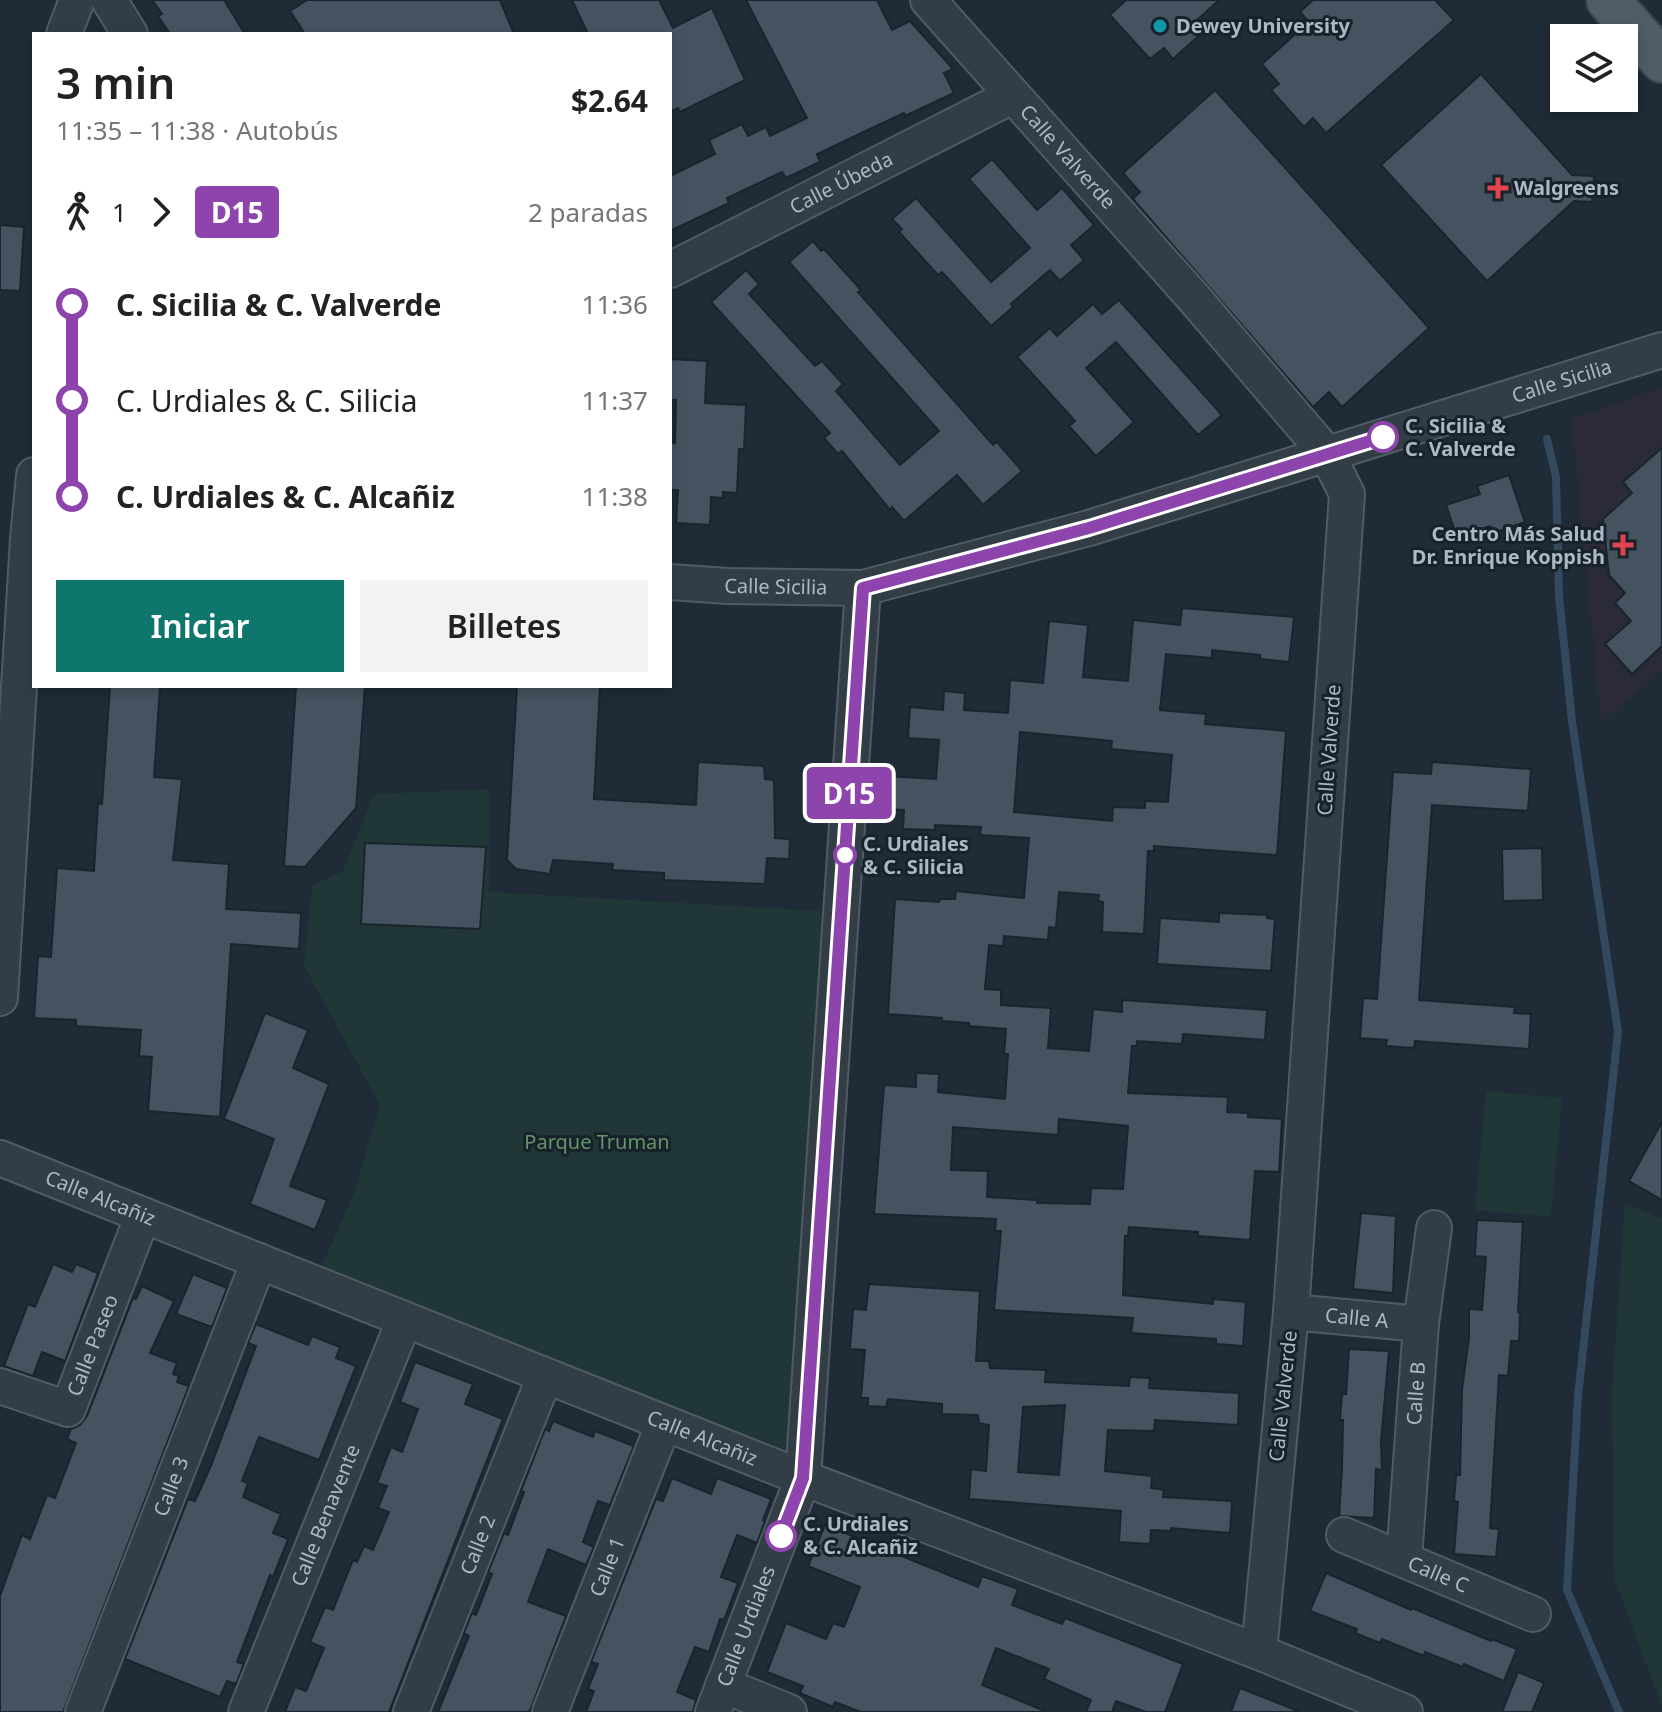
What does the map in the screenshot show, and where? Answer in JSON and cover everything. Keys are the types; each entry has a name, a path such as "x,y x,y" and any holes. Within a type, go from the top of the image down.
{"main road":[{"path":"1608,0 1662,61"}],"street":[{"path":"65,32 77,0"},
{"path":"109,0 129,32"},
{"name":"Calle Valverde","path":"928,0 1193,297 1327,454 1347,494 1291,1312 1259,1652"},
{"name":"Calle Úbeda","path":"672,269 1012,96"},
{"name":"Calle Sicilia","path":"672,582 863,588 1089,528 1662,350"},
{"path":"0,998 21,539 32,485"},
{"name":"Calle Urdiales","path":"718,1699 803,1478 863,588"},
{"name":"Calle Alcañiz","path":"0,1158 404,1321 1259,1652 1405,1712"},
{"name":"Calle Paseo","path":"0,1386 68,1409 143,1215"},
{"name":"Calle B","path":"1404,1559 1421,1324 1434,1228"},
{"name":"Calle 3","path":"83,1712 259,1261"},
{"name":"Calle A","path":"1291,1312 1421,1324"},
{"name":"Calle Benavente","path":"246,1712 404,1321"},
{"name":"Calle 2","path":"411,1712 545,1376"},
{"name":"Calle 1","path":"550,1712 664,1423"},
{"name":"Calle C","path":"1344,1535 1533,1614"},
{"path":"718,1699 789,1712"}],"shaded area":[{"name":"Centro Más Salud Dr. Enrique Koppish","path":"1662,387 1662,671 1601,723 1571,419"}],"green space":[{"name":"Parque Truman","path":"489,789 489,892 822,911 835,927 796,1442 776,1457 318,1275 354,1193 380,1105 304,966 312,886 343,871 374,794"},
{"path":"1486,1091 1562,1098 1551,1217 1475,1210"},
{"path":"1625,1203 1662,1219 1662,1707 1614,1577 1612,1391"}],"building":[{"path":"152,0 224,0 244,32 169,32 158,16 162,14"},
{"path":"307,0 500,0 513,32 304,32 290,11"},
{"path":"572,0 659,0 673,28 712,8 745,80 680,112 678,108 672,111 672,32 587,32"},
{"path":"746,0 877,0 892,30 910,21 953,69 944,73 954,93 817,154 820,162 786,178 782,172 727,198 729,203 672,230 672,175 715,154 709,140 742,124 748,136 766,127 770,136 807,118"},
{"name":"Dewey University","path":"1126,0 1219,0 1195,22 1204,31 1173,59 1164,48 1150,59 1110,15"},
{"path":"1313,0 1435,0 1454,20 1326,133 1313,118 1304,127 1271,90 1279,84 1262,64 1309,22 1300,12"},
{"name":"Walgreens","path":"1481,74 1572,175 1594,176 1592,202 1574,201 1487,281 1381,165"},
{"path":"1215,90 1429,328 1342,407 1329,392 1313,407 1133,199 1140,192 1123,173"},
{"path":"992,159 1037,210 1062,188 1094,225 1071,245 1084,260 1060,281 1050,270 991,326 942,272 938,275 899,232 902,229 892,219 916,198 991,282 1030,248 969,179"},
{"path":"0,225 24,227 20,291 0,290"},
{"path":"813,241 861,290 858,292 993,445 997,442 1022,471 983,505 957,475 904,521 892,507 890,510 842,451 838,454 824,438 830,433 711,302 746,270 759,284 749,294 815,366 822,361 843,384 836,391 900,465 939,431 789,262"},
{"path":"1119,300 1222,415 1198,435 1116,342 1086,368 1134,422 1096,456 1069,426 1075,421 1017,357 1050,328 1057,336 1093,304 1102,314"},
{"path":"672,359 707,361 705,403 746,405 744,449 739,449 737,493 723,492 723,498 711,497 710,525 676,523 678,490 672,490 672,442 675,443 676,400 672,400"},
{"path":"1662,448 1662,646 1632,674 1605,644 1631,621 1615,603 1625,593 1609,575 1603,519 1632,493 1623,482"},
{"path":"1509,475 1525,522 1493,533 1490,526 1457,537 1446,505 1480,494 1477,486"},
{"path":"1182,608 1294,617 1289,662 1260,659 1260,655 1212,650 1212,658 1166,654 1160,710 1206,714 1205,724 1286,731 1277,855 1154,846 1154,851 1148,851 1144,934 1102,932 1103,902 1098,901 1099,895 1059,892 1056,928 1049,927 1048,940 1004,936 1003,946 989,945 985,989 1001,990 1001,1005 1051,1008 1048,1048 1089,1051 1093,1009 1122,1012 1122,1000 1267,1010 1265,1040 1183,1034 1182,1044 1137,1041 1137,1046 1132,1046 1128,1093 1228,1097 1227,1112 1282,1119 1279,1172 1255,1171 1250,1240 1129,1227 1128,1236 1125,1236 1123,1295 1213,1304 1213,1299 1246,1302 1243,1346 1216,1344 1216,1339 1131,1333 1133,1318 994,1310 1001,1231 995,1231 996,1219 874,1214 884,1085 916,1087 916,1073 939,1074 938,1092 1005,1099 1008,1054 1004,1054 1006,1029 969,1026 969,1023 942,1021 942,1018 888,1014 895,899 939,902 940,899 955,899 956,891 1024,898 1029,838 980,835 981,827 935,825 935,830 903,829 904,810 885,809 887,776 936,779 939,740 908,738 910,707 943,710 944,691 965,693 964,710 1008,713 1010,680 1043,683 1049,621 1088,625 1083,677 1128,681 1133,620 1180,625","holes":["1020,732 1112,741 1111,749 1172,755 1168,802 1145,801 1145,808 1113,807 1112,821 1014,812","1059,1119 1128,1126 1123,1189 1091,1188 1090,1204 1037,1203 1037,1200 987,1197 988,1171 951,1170 953,1127 1058,1135"]},
{"path":"110,688 160,688 154,777 182,779 173,860 229,864 226,909 301,913 299,949 231,944 220,1117 148,1111 152,1057 139,1056 141,1030 76,1026 76,1020 34,1018 38,956 51,957 57,868 94,871 98,804 102,804"},
{"path":"296,688 365,688 356,808 305,867 284,866"},
{"path":"517,688 600,688 594,799 696,805 698,762 764,766 765,779 774,780 775,838 790,839 789,859 767,858 765,884 664,880 664,873 612,870 613,864 553,860 550,874 516,869 507,860"},
{"path":"1432,762 1531,769 1528,811 1432,805 1419,1000 1515,1007 1514,1013 1531,1014 1529,1049 1415,1041 1414,1048 1386,1046 1387,1040 1360,1038 1363,998 1377,999 1393,772 1431,774"},
{"path":"365,843 486,847 480,929 361,924"},
{"path":"1542,848 1543,900 1503,901 1502,849"},
{"path":"1219,913 1267,915 1267,918 1275,919 1271,971 1157,964 1160,918 1219,922"},
{"path":"265,1013 308,1030 293,1068 329,1084 290,1186 327,1200 315,1230 250,1204 274,1139 224,1119"},
{"path":"1662,1122 1662,1200 1629,1181"},
{"path":"1361,1213 1396,1216 1393,1293 1353,1289"},
{"path":"1477,1220 1523,1222 1519,1341 1511,1341 1508,1376 1499,1375 1490,1528 1499,1529 1496,1557 1454,1554 1458,1502 1454,1501 1456,1475 1460,1475 1462,1389 1469,1338 1469,1309 1482,1310 1486,1257 1475,1256"},
{"path":"53,1264 72,1272 76,1264 98,1273 65,1361 42,1352 33,1376 4,1366 28,1304 35,1307"},
{"path":"193,1274 227,1288 212,1327 176,1314"},
{"path":"869,1284 980,1291 976,1361 989,1361 990,1368 1046,1370 1045,1382 1129,1386 1130,1377 1150,1378 1149,1388 1239,1393 1238,1425 1155,1420 1154,1431 1108,1430 1105,1471 1152,1476 1151,1488 1164,1490 1163,1497 1232,1501 1230,1533 1171,1528 1171,1531 1151,1530 1150,1544 1119,1542 1121,1511 969,1499 971,1469 986,1471 989,1425 979,1423 978,1415 942,1414 942,1404 888,1399 886,1407 868,1406 868,1398 861,1398 865,1350 850,1349 853,1309 866,1310","holes":["1065,1405 1059,1475 1018,1472 1023,1407"]},
{"path":"142,1286 174,1301 150,1353 177,1363 173,1374 179,1376 177,1382 189,1386 63,1712 0,1712 0,1596 22,1535 30,1539 47,1495 55,1498 76,1443 67,1439 71,1429 80,1425 87,1416 133,1298 136,1299"},
{"path":"256,1324 308,1345 312,1336 340,1347 336,1358 356,1366 319,1460 259,1437 242,1481 248,1483 243,1497 281,1514 273,1533 288,1539 273,1577 270,1575 237,1662 244,1664 236,1684 227,1681 220,1697 125,1659 188,1499 195,1501 210,1468 256,1346 248,1343"},
{"path":"1349,1349 1389,1351 1381,1442 1382,1470 1376,1469 1374,1518 1339,1516 1343,1420 1340,1420 1342,1394 1346,1394"},
{"path":"415,1362 473,1384 465,1404 503,1419 389,1712 285,1712 295,1687 306,1691 324,1648 310,1642 325,1607 333,1610 353,1560 357,1562 364,1546 373,1550 389,1512 378,1508 387,1486 377,1483 391,1447 402,1452 418,1409 400,1402"},
{"path":"553,1421 593,1437 595,1431 634,1446 610,1505 598,1501 583,1542 594,1547 586,1565 548,1549 528,1602 566,1616 531,1708 529,1712 438,1712 469,1636 464,1633 472,1613 476,1615 492,1574 488,1572 504,1533 508,1535 545,1429 549,1431"},
{"path":"672,1478 711,1494 717,1478 771,1499 757,1543 737,1535 721,1577 738,1583 724,1620 720,1619 709,1652 695,1647 677,1692 696,1700 693,1712 586,1712 594,1691 588,1689 598,1664 591,1662 656,1499 663,1501"},
{"path":"825,1525 978,1587 982,1576 1018,1589 1012,1605 1062,1624 1065,1618 1183,1664 1165,1712 1146,1712 1116,1701 1112,1712 1086,1712 1091,1700 1044,1679 1049,1669 996,1648 982,1685 1047,1712 861,1712 835,1702 833,1707 800,1693 803,1686 767,1672 786,1623 826,1639 833,1623 844,1627 860,1587 808,1566"},
{"path":"1326,1573 1411,1610 1517,1649 1504,1681 1425,1652 1424,1656 1382,1639 1380,1643 1355,1633 1357,1629 1310,1611"},
{"path":"1518,1672 1544,1683 1532,1712 1502,1712"},
{"path":"1240,1688 1298,1711 1231,1712"}],"waterway":[{"path":"1547,439 1556,477 1559,596 1572,721 1618,1032 1578,1396 1567,1590 1619,1712"}],"bus line":[{"name":"D15","path":"781,1536 803,1478 863,588 1089,528 1383,437"}],"place":[{"name":"Dewey University","path":"1160,26"},
{"name":"Walgreens","path":"1498,188"},
{"name":"C. Sicilia & C. Valverde","path":"1383,437"},
{"name":"Centro Más Salud Dr. Enrique Koppish","path":"1623,545"},
{"name":"C. Urdiales & C. Silicia","path":"845,855"},
{"name":"C. Urdiales & C. Alcañiz","path":"781,1536"}]}
